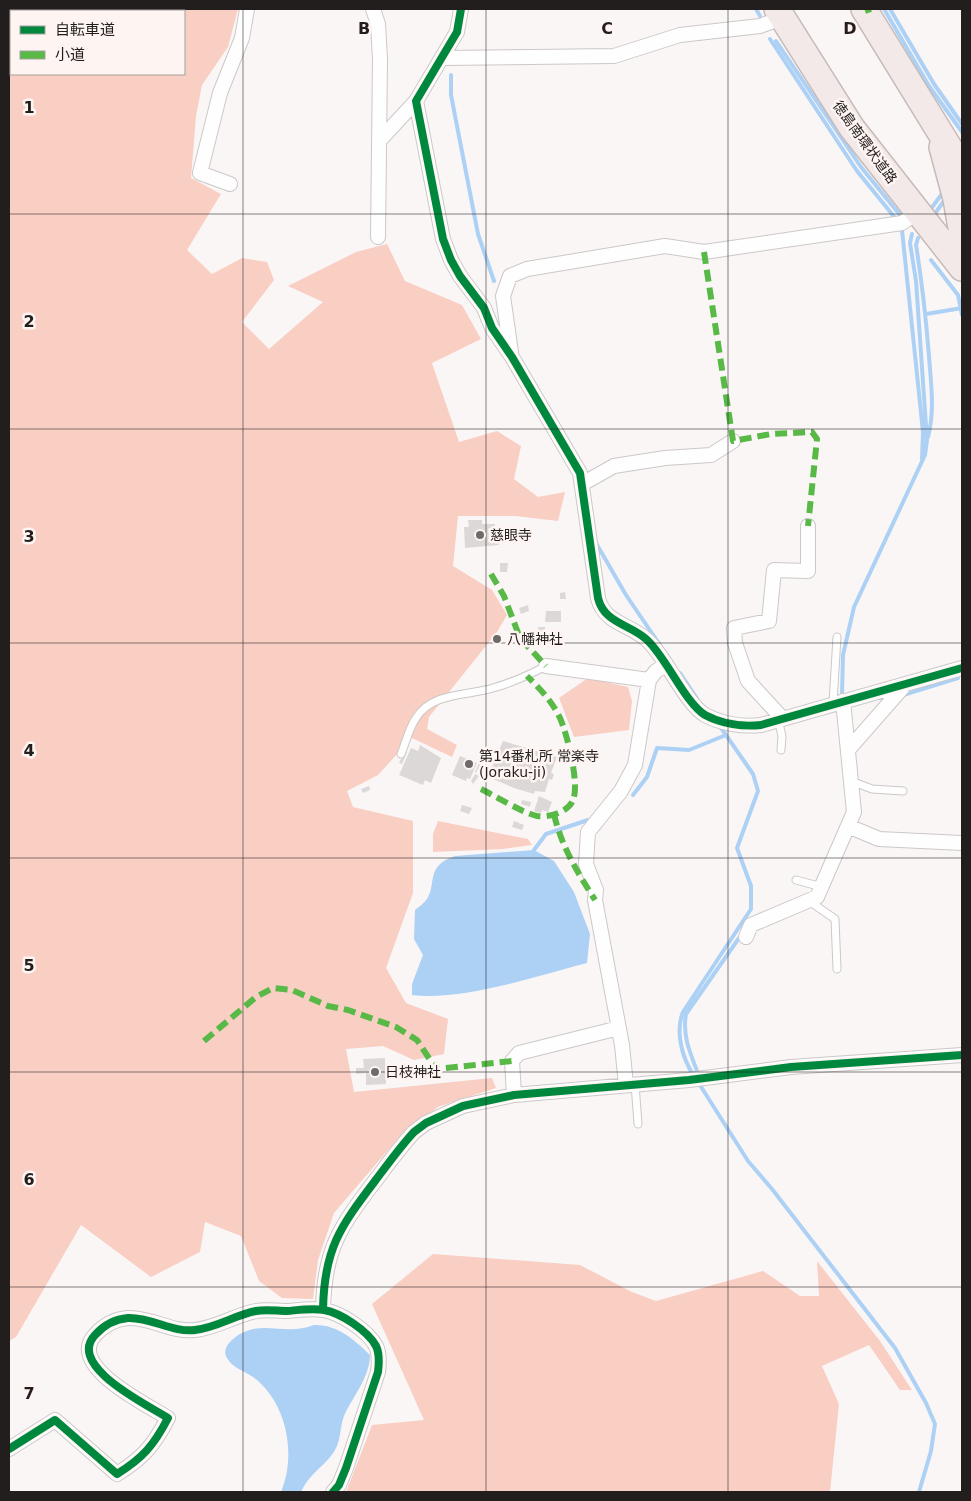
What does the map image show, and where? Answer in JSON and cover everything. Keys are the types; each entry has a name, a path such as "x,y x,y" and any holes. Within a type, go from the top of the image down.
{"highway":[{"path":"864,9 962,168"},
{"name":"徳島南環状道路","path":"779,13 852,128 962,268"},
{"path":"937,127 956,198 962,234"}],"street":[{"path":"230,184 200,173 220,93 242,38 247,9"},
{"path":"373,9 378,24 380,59 378,238"},
{"path":"380,140 416,101 457,32 461,9"},
{"path":"442,58 614,56 680,36 760,26 779,13"},
{"path":"416,101 443,239 460,276 484,308 492,328 512,357 580,473 600,605 612,620 647,639 696,707 714,719 747,726 780,719 962,668"},
{"path":"512,357 503,296 510,276 526,270 665,246 704,252 862,229 902,223 918,212"},
{"path":"582,484 614,466 665,458 712,455 732,441"},
{"path":"780,719 748,681 735,643 734,628 769,621 774,570 808,571 808,526"},
{"path":"630,1085 595,900 596,890 586,864 586,852 588,832 621,790 635,765 649,680 656,671 666,665"},
{"path":"546,666 649,680"},
{"path":"848,750 906,685"},
{"path":"746,937 751,925 817,897 854,812 848,750 838,702"},
{"path":"848,826 878,839 962,843"},
{"path":"514,1095 512,1061 520,1053 618,1028"},
{"path":"323,1310 324,1278 330,1254 345,1221 403,1143 426,1123 463,1106 514,1095 689,1080 791,1067 962,1055"},
{"path":"9,1449 55,1420 117,1474 137,1461 156,1442 168,1418 109,1381 90,1359 89,1348 93,1338 102,1327 114,1321 127,1318 143,1319 193,1331 257,1311 323,1310 338,1314 368,1336 376,1347 379,1358 378,1372 346,1468 339,1485 333,1492"}],"lane":[{"path":"837,637 838,702"},
{"path":"401,754 415,718 433,702 450,696 491,689 527,676 546,666"},
{"path":"780,719 781,750"},
{"path":"851,781 872,789 903,791"},
{"path":"796,880 822,887"},
{"path":"809,901 834,919 836,969"},
{"path":"630,1085 638,1124"}],"shaded area":[{"path":"9,9 238,9 228,47 202,85 196,116 191,178 221,194 187,250 212,274 242,258 267,262 274,280 242,322 269,349 323,302 288,286 356,252 387,244 405,281 462,305 481,339 432,363 459,442 497,431 521,446 514,479 538,497 565,492 558,521 515,516 458,516 453,566 492,590 507,615 497,632 429,717 427,729 457,745 452,757 412,738 378,775 347,791 353,807 413,821 413,893 386,968 406,1003 448,1019 444,1054 414,1060 383,1046 346,1049 354,1092 492,1078 496,1088 438,1107 401,1135 334,1213 318,1260 313,1299 282,1298 259,1281 241,1236 205,1222 200,1252 151,1277 81,1225 16,1337 9,1341"},
{"path":"588,678 628,687 632,701 629,730 574,737 559,698"},
{"path":"438,821 528,839 532,845 503,849 433,852 433,834"},
{"path":"433,1254 580,1265 632,1292 656,1301 763,1271 800,1296 819,1296 817,1261 880,1341 912,1390 900,1390 869,1345 822,1366 839,1404 830,1492 346,1492 372,1425 424,1420 372,1304"}],"water":[{"path":"534,850 554,861 574,892 590,934 587,963 476,991 432,996 412,995 412,984 423,955 414,939 415,910 427,899 439,865 455,856"},
{"path":"314,1325 330,1327 345,1334 370,1355 369,1363 364,1379 344,1416 338,1442 331,1456 309,1479 301,1492 281,1492 286,1478 288,1463 286,1433 282,1418 268,1391 253,1377 233,1365 227,1358 225,1351 228,1344 234,1338 249,1330 258,1328 294,1329"}],"building":[{"path":"468,520 482,520 482,524 495,524 495,527 499,527 499,545 465,548 464,527 469,527"},
{"path":"500,563 508,563 507,572 500,572"},
{"path":"565,592 566,599 560,599 560,593"},
{"path":"528,605 529,611 521,614 519,608"},
{"path":"546,611 561,611 561,622 545,622"},
{"path":"538,627 545,627 545,637 538,637"},
{"path":"497,635 501,637 498,643 494,641"},
{"path":"503,741 557,757 551,773 554,774 552,780 549,779 545,792 535,791 534,794 488,777"},
{"path":"420,745 441,758 431,783 425,780 423,785 399,775 411,748 418,751"},
{"path":"405,751 407,752 402,764 399,763"},
{"path":"460,756 477,763 470,779 467,778 466,781 452,775"},
{"path":"479,763 490,767 487,773 478,769 475,772"},
{"path":"475,774 479,776 473,784 471,781"},
{"path":"369,786 370,790 363,793 361,789"},
{"path":"539,796 552,802 548,812 542,810 541,813 534,811"},
{"path":"522,800 531,802 530,807 521,804"},
{"path":"462,805 472,808 469,814 460,811"},
{"path":"514,821 524,825 522,830 512,827"},
{"path":"385,1058 385,1068 391,1068 391,1078 386,1078 386,1084 366,1085 366,1073 356,1074 356,1068 364,1068 363,1059"}],"waterway":[{"path":"756,9 760,16"},
{"path":"884,9 929,86 962,132"},
{"path":"890,9 934,84 962,124"},
{"path":"770,39 857,171 896,219"},
{"path":"776,41 861,167 900,215"},
{"path":"451,75 451,95 478,234 494,281"},
{"path":"930,210 944,191"},
{"path":"934,215 946,198"},
{"path":"902,230 923,432 922,459"},
{"path":"842,695 843,655 854,607 925,455 927,440 916,281 910,243 912,234"},
{"path":"918,238 916,245 925,314 931,387 932,407 928,437"},
{"path":"931,260 958,295 962,315"},
{"path":"926,314 962,308"},
{"path":"596,543 626,595 660,645"},
{"path":"680,673 698,700"},
{"path":"903,695 958,678"},
{"path":"694,1076 686,1061 681,1045 680,1028 683,1012 751,909 751,886 737,848 758,791 753,774 719,725"},
{"path":"633,795 647,777 657,748 689,750 726,735"},
{"path":"534,850 546,834 588,820"},
{"path":"699,1076 686,1038 686,1014 739,938"},
{"path":"698,1082 748,1161 772,1189 895,1348 926,1403 935,1424 931,1451 919,1492"}],"marked path":[{"path":"865,11 871,9"},
{"path":"704,252 733,441 771,434 812,432 817,439 808,526"},
{"path":"491,574 504,596 520,638 546,666"},
{"path":"481,789 537,816 547,816 563,811 573,800 575,793 574,771 563,725 549,701 527,676"},
{"path":"554,814 561,837 576,869 595,900"},
{"path":"204,1041 256,997 273,988 292,990 328,1006 348,1010 396,1027 417,1040 436,1069"},
{"path":"428,1070 512,1061"}],"cycle path":[{"path":"461,9 457,32 416,101 443,239 460,276 484,308 492,328 512,357 580,473 598,598 606,613 611,618 639,634 653,646 698,709 705,715 718,721 733,724 761,725 962,668"},
{"path":"323,1310 324,1289 331,1255 336,1240 352,1212 414,1132 426,1123 463,1106 514,1095 689,1080 791,1067 962,1055"},
{"path":"9,1449 55,1420 117,1474 141,1456 153,1443 168,1418 113,1383 91,1359 89,1347 95,1335 106,1325 114,1321 137,1318 178,1329 195,1330 210,1327 256,1311 324,1310 346,1319 367,1334 376,1346 379,1359 378,1372 346,1468 339,1485 333,1492"}],"place":[{"name":"慈眼寺","path":"480,535"},
{"name":"八幡神社","path":"497,639"},
{"name":"第14番札所 常楽寺 (Joraku-ji)","path":"469,764"},
{"name":"日枝神社","path":"375,1072"}]}
